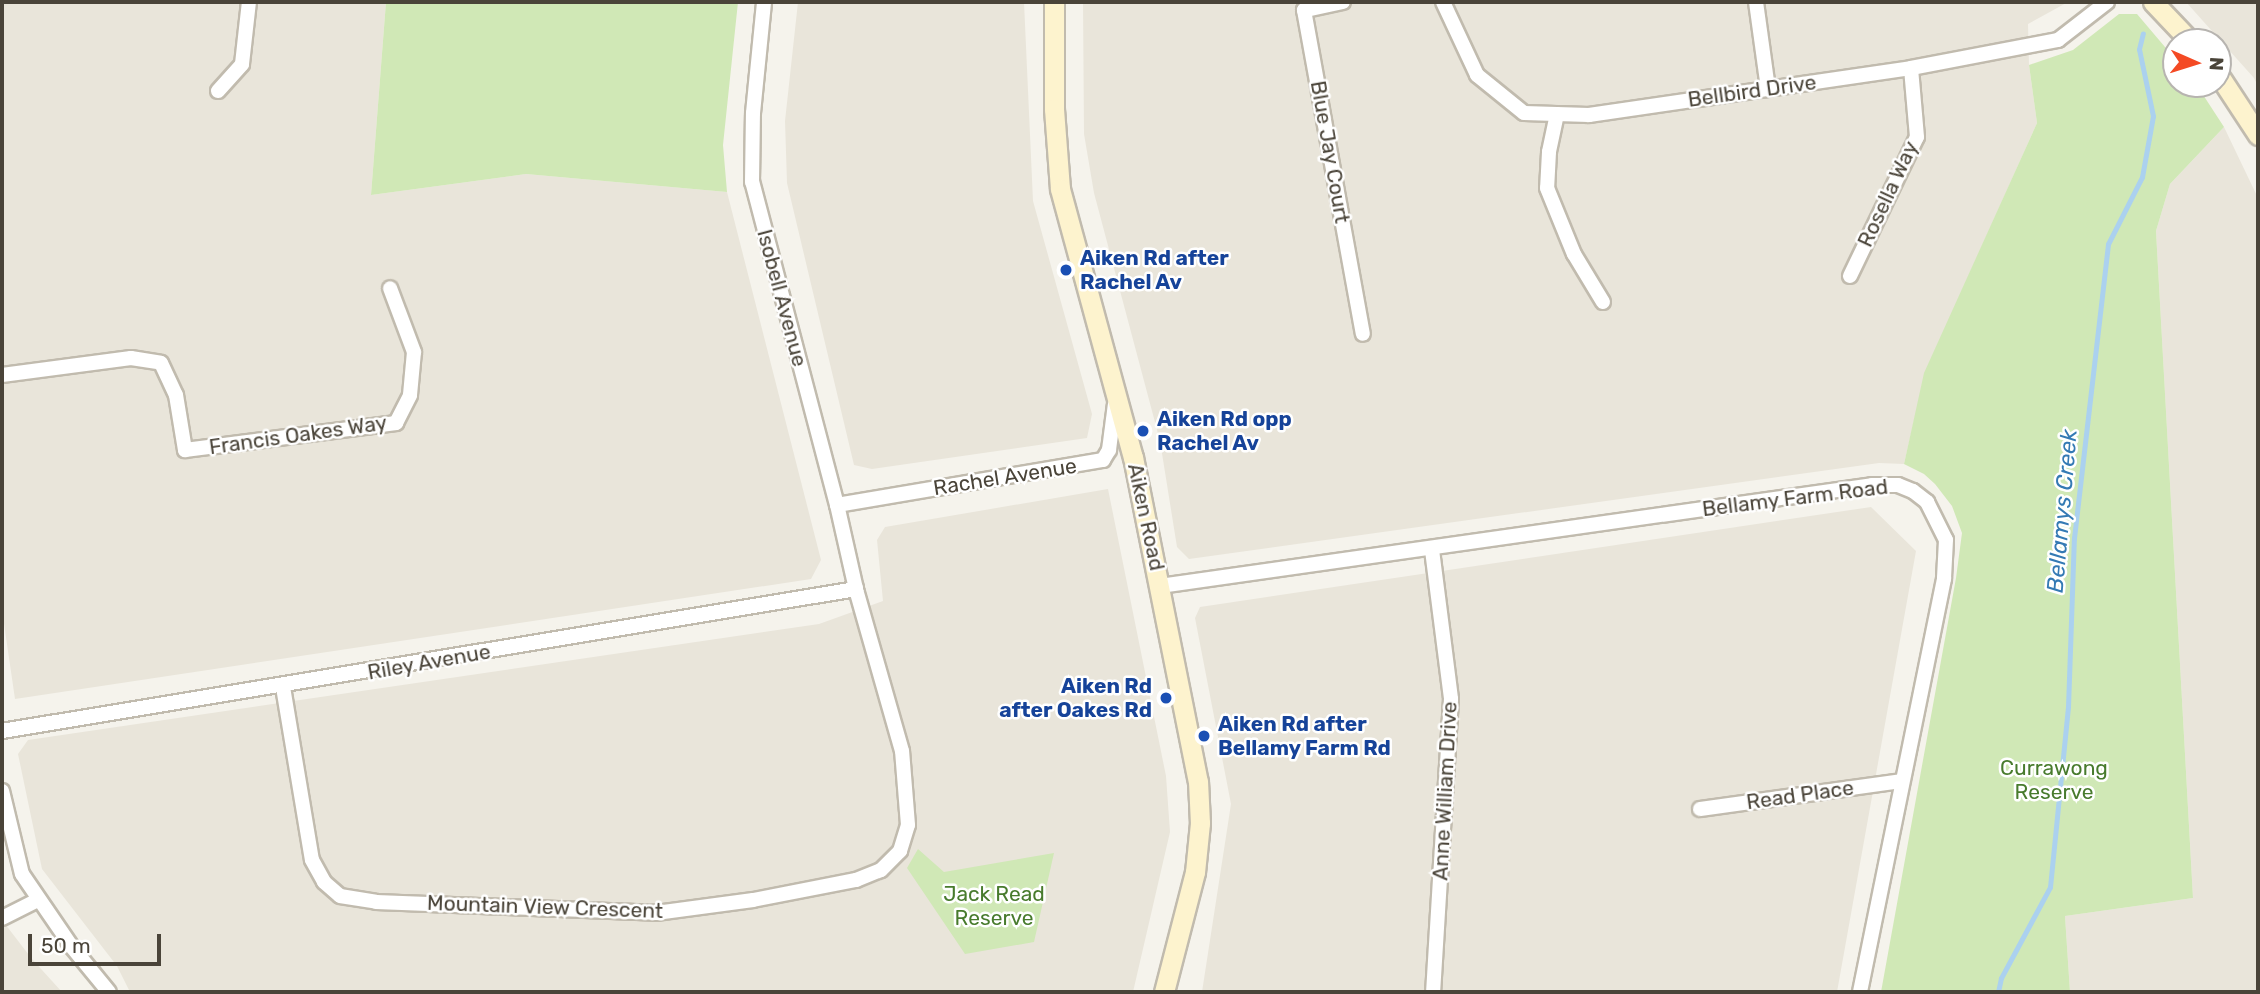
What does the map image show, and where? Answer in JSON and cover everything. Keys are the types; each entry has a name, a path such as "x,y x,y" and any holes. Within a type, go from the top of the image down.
{"street":[{"path":"218,91 242,64 249,2"},
{"name":"Isobell Avenue","path":"764,2 752,113 752,182 837,505 856,589"},
{"name":"Aiken Road","path":"1054,2 1054,108 1060,189 1116,392 1160,586 1198,781 1200,823 1195,872 1164,992"},
{"name":"Blue Jay Court","path":"1343,2 1304,10 1363,334"},
{"name":"Bellbird Drive","path":"1443,2 1477,75 1524,113 1589,115 1910,68 2058,40 2107,2"},
{"path":"1756,2 1768,89"},
{"path":"2153,2 2178,28"},
{"name":"Rosella Way","path":"1850,276 1917,137 1910,68"},
{"path":"2232,93 2256,125"},
{"path":"1557,114 1549,152 1547,188 1574,254 1603,302"},
{"name":"Francis Oakes Way","path":"2,375 131,358 161,363 176,395 185,450 396,423 410,396 414,352 390,288"},
{"name":"Rachel Avenue","path":"837,505 1103,460 1109,450 1116,392"},
{"name":"Bellamy Farm Road","path":"1160,586 1432,550 1872,485 1898,485 1913,491 1927,502 1946,540 1944,579 1860,992"},
{"name":"Anne William Drive","path":"1432,550 1451,699 1433,992"},
{"name":"Riley Avenue","path":"2,731 283,687 856,589"},
{"name":"Mountain View Crescent","path":"283,687 312,860 324,882 340,896 376,902 656,913 753,900 856,880 881,870 900,851 908,825 902,751 856,589"},
{"name":"Read Place","path":"1700,809 1901,781"},
{"path":"2,791 22,874 38,900 109,992"},
{"path":"2,918 38,900"}],"shaded area":[{"path":"2,2 386,2 371,195 526,174 727,192 821,560 811,579 15,699 2,610"},
{"path":"798,2 1024,2 1033,201 1092,414 1087,438 872,469 854,465 787,183 785,121"},
{"path":"1083,2 2068,2 2028,24 2029,65 2037,123 1925,373 1904,464 1879,463 1189,559 1177,547 1160,441 1094,193 1084,134"},
{"path":"2186,2 2258,2 2258,86 2232,53 2232,28 2209,28"},
{"path":"2224,127 2258,198 2258,992 2070,992 2065,916 2193,898 2156,231 2170,184"},
{"path":"1108,489 1166,776 1170,832 1133,992 130,992 117,966 42,869 18,754 28,740 819,624 883,601 877,540 885,527"},
{"path":"1871,507 1916,551 1837,992 1202,992 1231,804 1195,618 1200,607"},
{"path":"2,920 32,959 62,992 2,992"}],"green space":[{"path":"386,2 738,2 723,145 727,192 526,174 371,195"},
{"name":"Currawong Reserve","path":"2119,14 2137,14 2162,43 2162,98 2205,98 2224,127 2170,184 2156,231 2193,898 2065,916 2070,992 1881,992 1962,533 1952,506 1935,484 1924,474 1904,464 1924,373 2037,123 2029,65 2073,50"},
{"name":"Jack Read Reserve","path":"918,849 944,872 1054,853 1034,942 965,954 907,868"}],"waterway":[{"name":"Bellamys Creek","path":"1998,992 2001,978 2050,887 2068,707 2074,538 2108,244 2142,177 2153,116 2139,49 2143,33"}],"place":[{"name":"Aiken Rd after Rachel Av","path":"1066,270"},
{"name":"Aiken Rd opp Rachel Av","path":"1143,431"},
{"name":"Aiken Rd after Oakes Rd","path":"1166,698"},
{"name":"Aiken Rd after Bellamy Farm Rd","path":"1204,736"}]}
